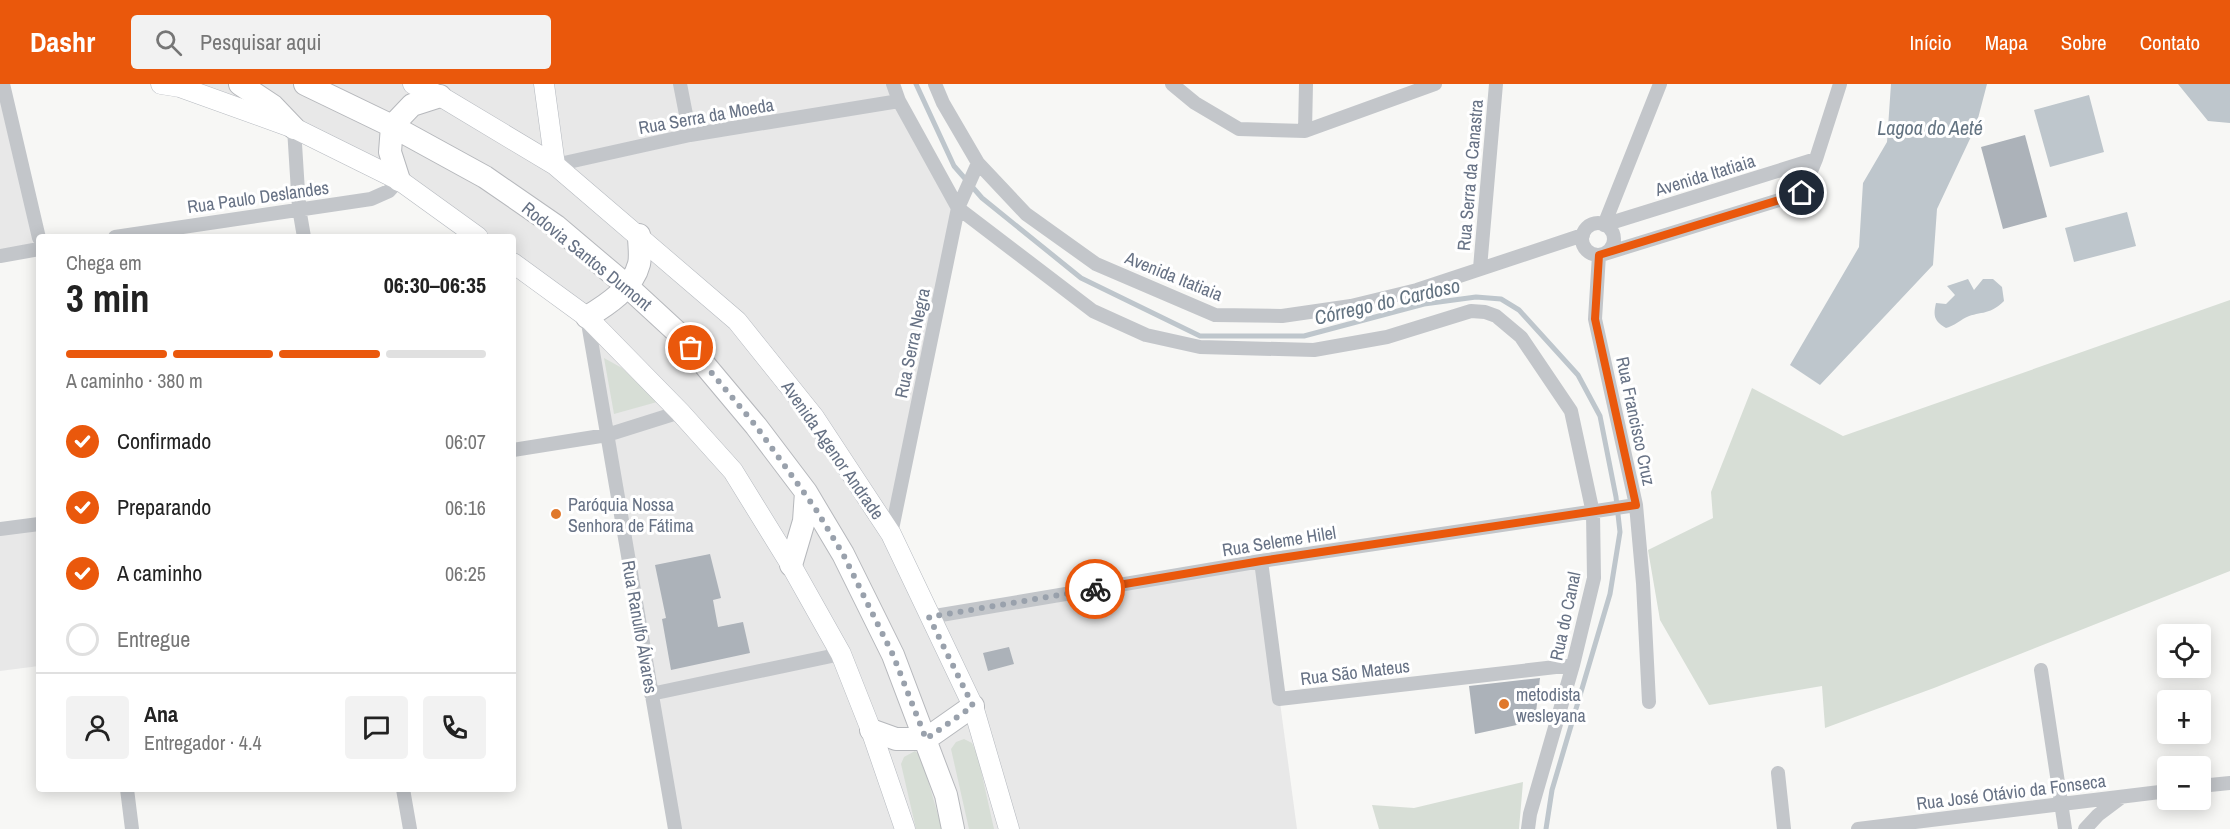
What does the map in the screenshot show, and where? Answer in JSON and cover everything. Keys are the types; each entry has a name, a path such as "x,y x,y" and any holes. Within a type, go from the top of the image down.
{"highway":[{"path":"240,84 273,106 294,128"},
{"name":"Rodovia Santos Dumont","path":"305,84 392,126 485,177 556,226 678,333 756,426 806,492 843,554 893,655 946,795 953,829"},
{"path":"399,180 390,152 392,126 412,105 440,96"},
{"path":"587,317 607,305 627,286 639,263 639,235"},
{"path":"791,565 804,521 806,492"},
{"path":"871,730 896,739 926,739 973,706"}],"main road":[{"path":"162,84 180,87 294,128 399,180 474,234"},
{"name":"Avenida Agenor Andrade","path":"413,84 440,96 555,165 737,321 814,417 891,534 973,706 1009,829"},
{"path":"544,84 555,165"},
{"path":"516,265 587,317 680,412 733,471 791,565 841,654 871,730 905,829"}],"street":[{"path":"3,84 38,234"},
{"path":"680,84 690,135"},
{"path":"893,84 899,101 958,208"},
{"name":"Avenida Itatiaia","path":"935,84 978,163 1026,214 1096,264 1215,315 1282,316 1351,306 1417,290 1583,235 1593,224 1604,225 1816,159"},
{"path":"1172,84 1195,103 1239,129 1305,130 1435,84"},
{"path":"1305,130 1306,84"},
{"name":"Rua Serra da Canastra","path":"1480,268 1496,84"},
{"path":"1602,254 1611,248 1613,237 1604,225 1660,84"},
{"path":"1583,235 1582,240 1586,249 1594,255 1602,254 1802,193 1816,159 1840,84"},
{"name":"Rua Serra da Moeda","path":"555,165 690,135 899,101"},
{"path":"294,128 299,208 303,234"},
{"name":"Rua Serra Negra","path":"891,534 958,208 978,163"},
{"name":"Rua Paulo Deslandes","path":"134,234 371,199 389,191 399,180"},
{"name":"Rua do Canal","path":"958,208 1094,311 1146,335 1200,347 1314,350 1387,337 1471,311 1496,316 1521,337 1571,411 1593,513 1594,578 1573,665 1530,814 1528,829"},
{"path":"0,256 36,250"},
{"name":"Rua Francisco Cruz","path":"1602,254 1595,319 1636,505 1644,583 1649,702"},
{"name":"Rua Ranulfo Álvares","path":"587,317 675,829"},
{"path":"516,450 607,435 680,412"},
{"name":"Rua Seleme Hilel","path":"929,617 1261,561 1636,505"},
{"path":"0,529 36,524"},
{"name":"Rua São Mateus","path":"1261,561 1279,699 1573,665"},
{"path":"651,694 841,654"},
{"path":"2042,670 2065,829"},
{"path":"1778,773 1784,829"},
{"path":"2211,785 2230,783"},
{"path":"127,792 132,829"},
{"path":"404,792 410,829"},
{"name":"Rua José Otávio da Fonseca","path":"1858,829 2157,792"},
{"path":"2085,829 2098,815 2124,796"}],"shaded area":[{"path":"0,84 36,236 36,250 0,256"},
{"path":"164,84 893,84 958,207 891,534 929,617 1261,561 1297,829 674,829 587,318 516,266 516,234 472,234 399,181"},
{"path":"2230,300 2230,571 1934,688 1825,728 1822,686 1709,705 1660,620 1648,550 1713,518 1711,492 1752,388 1843,436"},
{"path":"604,358 622,368 657,402 614,414"},
{"path":"36,525 36,666 0,671 0,530"},
{"path":"964,739 972,743 978,757 994,829 969,829 951,749 956,742"},
{"path":"915,751 921,756 942,829 916,829 901,764 904,757"},
{"path":"1523,782 1519,829 1379,829 1372,805 1414,808"}],"water":[{"name":"Lagoa do Aeté","path":"1891,84 1987,84 1976,126 1937,209 1933,265 1820,385 1790,365 1859,247 1863,183 1887,142"},
{"path":"2178,84 2230,84 2230,123 2208,121"},
{"path":"2089,95 2104,152 2050,167 2034,110"},
{"path":"2127,212 2136,246 2074,262 2065,228"},
{"path":"1968,279 1974,290 1983,279 1993,279 2002,287 2004,301 1993,309 1969,316 1946,328 1935,318 1936,303 1946,304 1955,295 1947,286"}],"building":[{"path":"2025,135 2047,217 2003,229 1981,147"},
{"path":"710,554 721,598 713,600 718,627 743,622 750,653 671,670 662,619 666,618 655,565"},
{"path":"1009,647 1014,664 988,671 983,653"},
{"name":"metodista wesleyana","path":"1540,678 1535,721 1475,734 1469,686"}],"waterway":[{"name":"Córrego do Cardoso","path":"916,84 954,166 982,198 1081,278 1200,336 1304,336 1424,304 1476,297 1501,299 1519,310 1578,375 1600,416 1616,497 1620,532 1610,594 1552,790 1546,829"}],"way so far":[{"path":"691,348 756,426 806,492 843,554 893,655 926,739 944,729 973,706 929,617 1095,589"}],"place":[{"name":"Paróquia Nossa Senhora de Fátima","path":"556,514"},
{"name":"metodista wesleyana","path":"1504,704"}],"route":[{"path":"1095,589 1261,561 1636,505 1595,319 1599,255 1802,193"}]}
